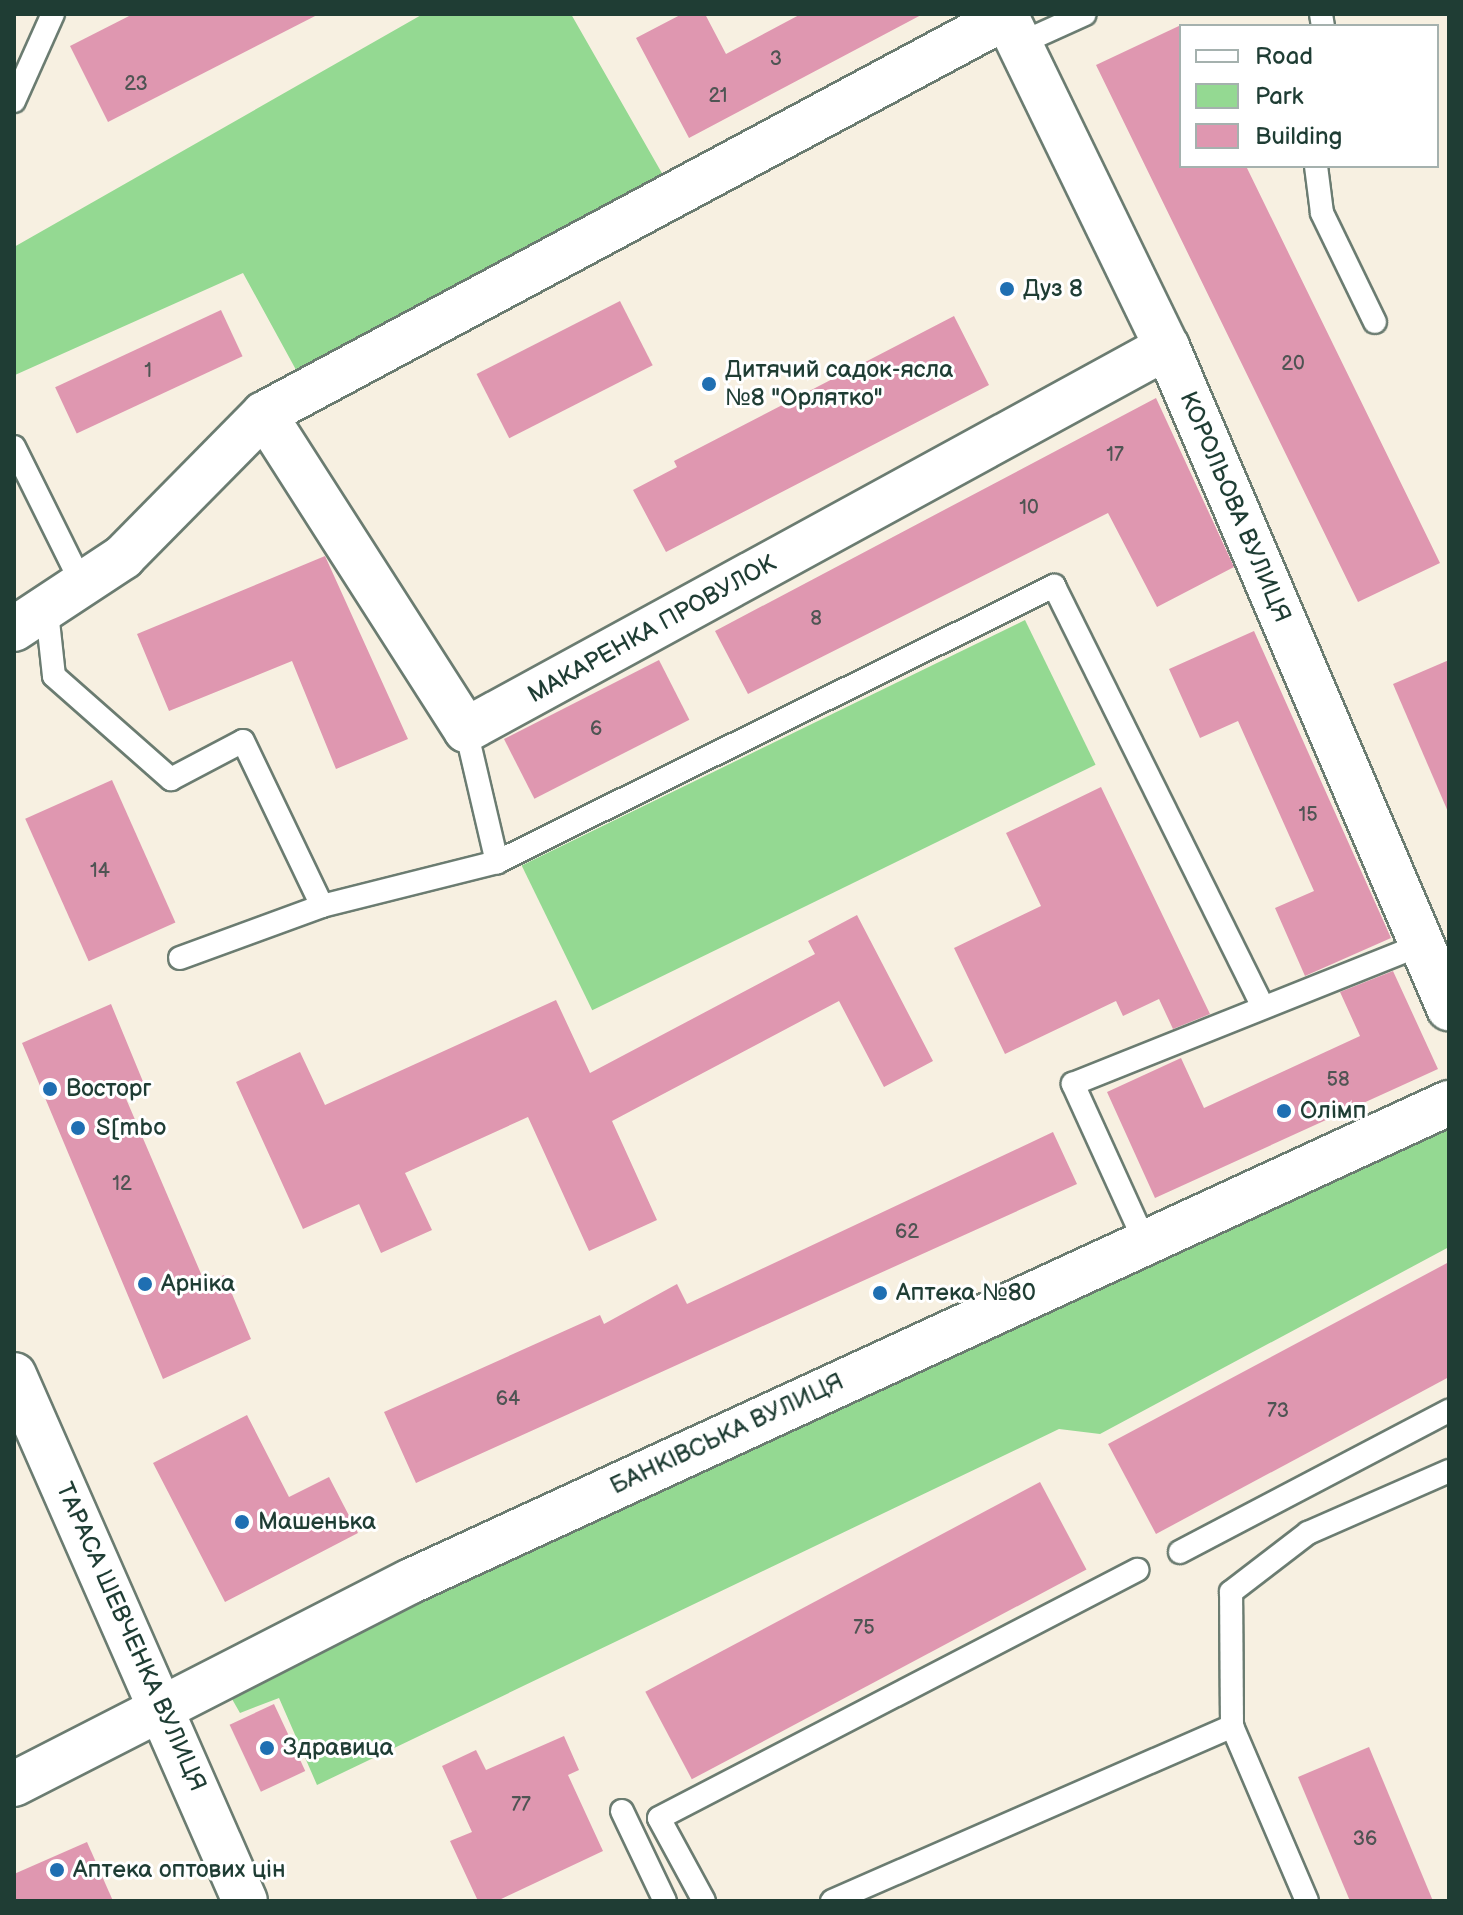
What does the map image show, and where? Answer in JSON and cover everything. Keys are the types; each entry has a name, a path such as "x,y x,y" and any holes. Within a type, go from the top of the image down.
{"street":[{"name":"КОРОЛЬОВА ВУЛИЦЯ","path":"1010,25 1167,347 1449,1008"},
{"path":"14,629 123,557 264,414 1010,25"},
{"name":"МАКАРЕНКА ПРОВУЛОК","path":"466,730 1167,347"},
{"path":"264,414 466,730"},
{"name":"БАНКІВСЬКА ВУЛИЦЯ","path":"14,1784 411,1581 1449,1103"},
{"name":"ТАРАСА ШЕВЧЕНКА ВУЛИЦЯ","path":"14,1375 164,1705 245,1901"}],"lane":[{"path":"14,101 53,14"},
{"path":"1010,25 1085,14"},
{"path":"1316,168 1322,213 1375,322"},
{"path":"14,447 81,582 48,621 54,676 171,779 243,741 322,906"},
{"path":"180,958 322,906 497,862 1054,586 1263,1007"},
{"path":"466,730 497,862"},
{"path":"1145,1242 1073,1084 1423,944"},
{"path":"1180,1552 1449,1411"},
{"path":"1307,1901 1232,1726 1231,1592 1308,1533 1449,1471"},
{"path":"704,1901 659,1818 1137,1570"},
{"path":"832,1901 1232,1726"},
{"path":"622,1811 665,1901"}],"green space":[{"path":"423,14 571,14 667,182 301,379 243,273 15,375 14,247"},
{"path":"1025,620 1096,765 592,1010 522,865"},
{"path":"1449,1124 1449,1247 1100,1434 1059,1429 317,1785 279,1698 240,1713 228,1692"}],"building":[{"path":"133,14 319,14 108,122 70,46"},
{"path":"682,14 705,14 726,54 801,14 923,14 689,138 636,38"},
{"path":"1179,26 1179,168 1247,168 1440,563 1358,602 1096,65"},
{"path":"620,301 653,365 509,438 477,374"},
{"path":"221,310 243,356 77,434 55,387"},
{"path":"954,316 989,385 666,552 633,490 677,467 674,461"},
{"path":"1156,398 1234,567 1157,607 1108,513 748,694 715,631"},
{"path":"325,556 408,739 336,769 292,661 169,711 137,634"},
{"path":"1254,631 1391,938 1305,976 1275,908 1314,891 1238,721 1200,738 1169,669"},
{"path":"659,660 689,720 534,799 504,739"},
{"path":"1449,660 1449,814 1393,684"},
{"path":"112,780 175,923 89,961 25,819"},
{"path":"1101,787 1210,1014 1173,1029 1159,999 1123,1016 1116,1001 1005,1054 954,948 1041,906 1006,833"},
{"path":"857,915 933,1061 884,1087 839,1001 612,1121 657,1220 589,1251 528,1117 405,1173 432,1230 381,1253 359,1204 303,1229 236,1082 300,1052 325,1105 556,1000 590,1073 815,954 808,941"},
{"path":"1393,971 1438,1069 1155,1198 1107,1092 1181,1058 1204,1108 1360,1036 1340,992"},
{"path":"111,1004 144,1084 124,1094 205,1283 224,1275 251,1339 163,1379 22,1043"},
{"path":"1053,1132 1077,1184 416,1483 384,1412 600,1315 604,1324 677,1284 687,1304"},
{"path":"1449,1262 1449,1377 1156,1534 1108,1444"},
{"path":"247,1415 289,1497 329,1477 358,1533 225,1602 153,1463"},
{"path":"1040,1482 1086,1569 692,1779 645,1692"},
{"name":"Здравица","path":"274,1704 305,1771 261,1792 230,1725"},
{"path":"564,1736 579,1770 568,1775 603,1851 497,1901 478,1901 450,1841 472,1832 442,1766 476,1750 486,1770"},
{"path":"1369,1747 1433,1901 1350,1901 1298,1777"},
{"path":"87,1842 113,1901 14,1901 14,1874"}],"place":[{"name":"Дуз 8","path":"1007,289"},
{"name":"Дитячий садок-ясла №8 \"Орлятко\"","path":"709,384"},
{"name":"Восторг","path":"50,1089"},
{"name":"Олімп","path":"1284,1111"},
{"name":"S[mbo","path":"78,1128"},
{"name":"Арніка","path":"145,1284"},
{"name":"Аптека №80","path":"880,1293"},
{"name":"Машенька","path":"242,1522"},
{"name":"Здравица","path":"267,1748"},
{"name":"Аптека оптових цін","path":"57,1870"}]}
